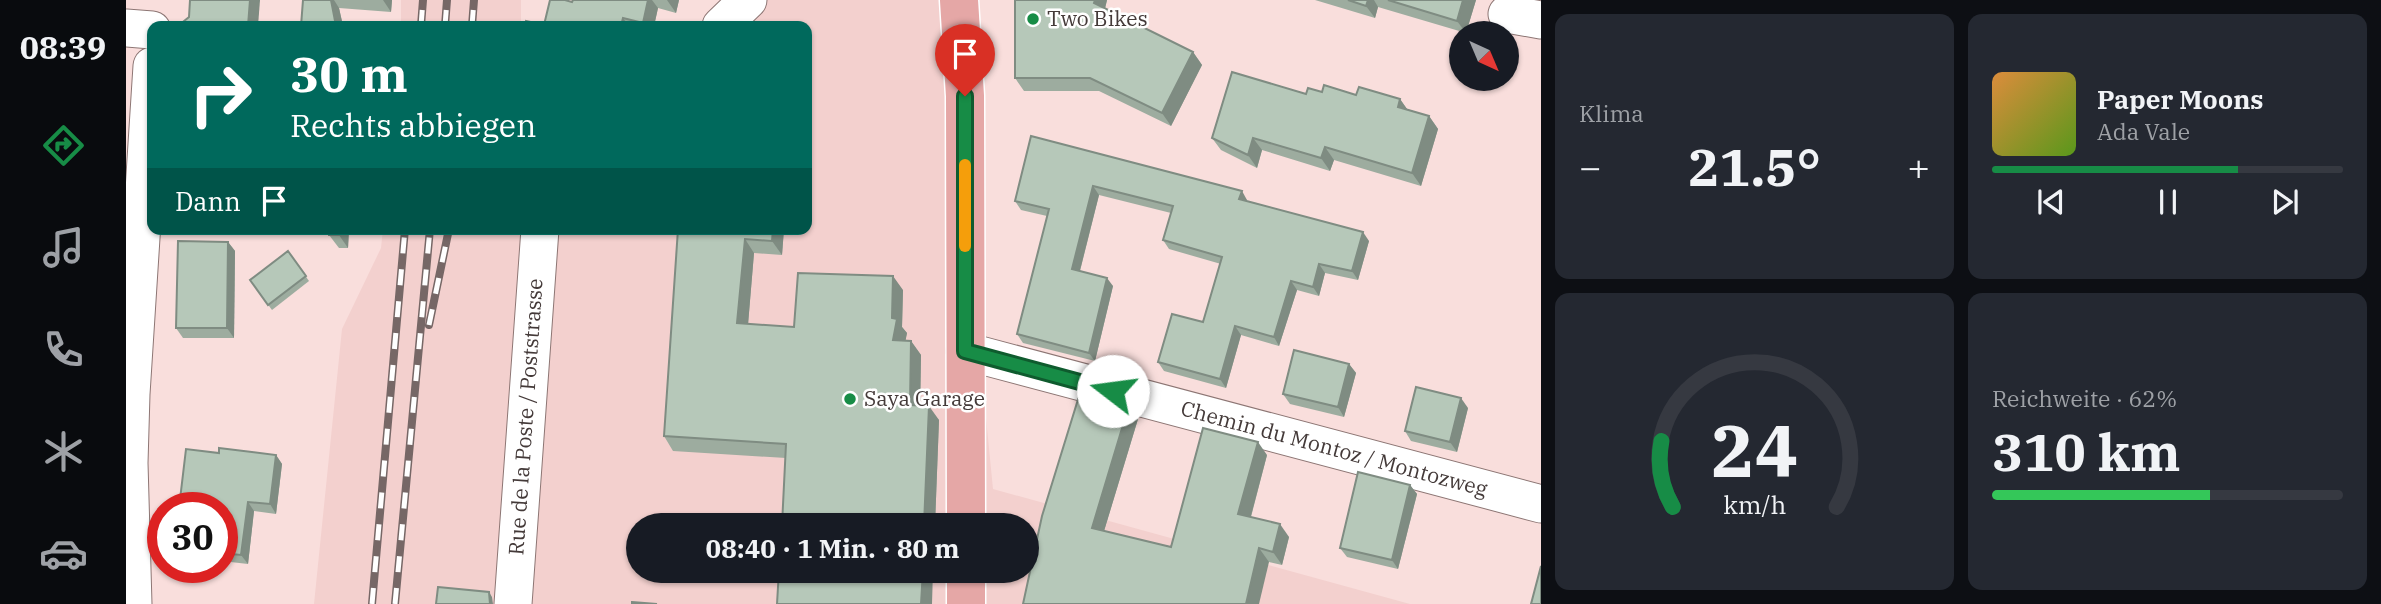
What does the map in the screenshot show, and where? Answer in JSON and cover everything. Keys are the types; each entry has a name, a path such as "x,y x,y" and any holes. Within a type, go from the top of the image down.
{"main road":[{"path":"959,0 965,96 966,513"},
{"path":"966,583 966,604"}],"street":[{"path":"155,21 157,0"},
{"path":"726,21 748,0"},
{"path":"126,28 147,28"},
{"path":"133,604 129,555 128,464 147,141"},
{"name":"Rue de la Poste / Poststrasse","path":"513,604 540,235"},
{"name":"Chemin du Montoz / Montozweg","path":"965,351 1541,504"}],"shaded area":[{"path":"401,0 521,0 521,21 401,21"},
{"path":"747,0 945,0 993,489 1410,604 314,604 342,329 381,248 382,235 812,235 812,21 721,21"}],"building":[{"path":"190,0 250,0 248,21 184,21 189,17"},
{"path":"303,0 331,0 335,21 301,21"},
{"path":"550,0 648,0 643,21 623,18 622,21 545,21"},
{"path":"1015,0 1095,0 1094,3 1193,52 1162,113 1090,78 1015,78"},
{"path":"1348,0 1368,0 1366,6"},
{"path":"1388,0 1463,0 1457,21"},
{"path":"1232,72 1306,94 1308,88 1322,92 1324,85 1356,95 1359,87 1400,99 1398,107 1429,116 1412,173 1325,147 1321,158 1253,138 1248,155 1212,138"},
{"path":"1031,136 1242,191 1239,199 1363,232 1352,271 1319,264 1313,287 1291,281 1274,337 1235,326 1220,379 1158,362 1172,314 1203,322 1222,257 1163,240 1173,206 1093,186 1072,269 1107,278 1089,353 1017,334 1049,209 1015,201"},
{"path":"678,235 772,235 772,241 745,239 737,323 794,327 798,273 893,276 892,318 897,319 893,340 911,341 910,405 929,406 925,513 783,513 786,444 664,436"},
{"path":"178,241 228,242 227,328 176,328"},
{"path":"288,251 306,276 268,305 250,280"},
{"path":"1294,350 1349,364 1338,407 1283,394"},
{"path":"1416,387 1461,398 1450,442 1405,431"},
{"path":"1080,393 1129,405 1092,528 1171,547 1203,428 1258,442 1238,514 1280,524 1273,552 1259,548 1246,604 1023,604 1028,583 1039,583 1039,530"},
{"path":"219,448 276,455 270,504 248,502 241,555 238,555 238,492 181,492 186,449 219,453"},
{"path":"1358,472 1410,485 1392,560 1340,548"},
{"path":"1541,566 1541,604 1531,604"},
{"path":"778,583 922,583 921,604 777,604"},
{"path":"438,587 489,592 490,604 436,604"}],"railway":[{"path":"421,21 423,0"},
{"path":"445,21 447,0"},
{"path":"472,21 474,0"},
{"path":"372,604 404,235"},
{"path":"395,604 429,235"},
{"path":"429,325 448,235"}],"slow traffic":[{"path":"965,165 965,246"}],"place":[{"name":"Two Bikes","path":"1033,19"},
{"name":"Saya Garage","path":"850,399"}],"route":[{"path":"965,96 965,351 1113,391"}]}
